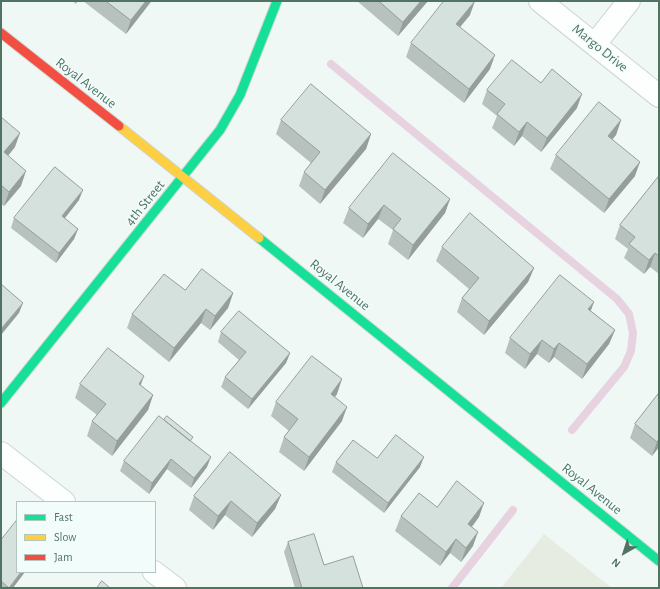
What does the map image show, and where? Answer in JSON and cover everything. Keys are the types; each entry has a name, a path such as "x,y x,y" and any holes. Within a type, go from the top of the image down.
{"main road":[{"name":"4th Street","path":"1,403 220,130 240,95 277,1"},
{"name":"Royal Avenue","path":"1,33 659,561"}],"street":[{"name":"Margo Drive","path":"540,1 659,96"},
{"path":"594,44 629,1"},
{"path":"1,453 63,501"},
{"path":"155,573 175,588"}],"shaded area":[{"path":"544,534 612,588 501,588"}],"building":[{"path":"106,1 146,1 131,20"},
{"path":"379,1 421,1 403,22"},
{"path":"444,1 475,1 456,24 495,55 469,89 411,43"},
{"path":"512,60 541,83 552,69 582,94 547,138 527,122 519,132 497,114 505,104 487,90"},
{"path":"311,84 371,134 325,190 304,172 320,152 281,120"},
{"path":"599,102 621,120 608,136 640,162 609,199 556,155"},
{"path":"1,117 20,133 4,152 26,171 9,192 1,185"},
{"path":"393,153 450,199 413,245 393,229 401,219 384,205 368,224 349,208"},
{"path":"55,167 83,190 62,216 78,229 59,253 14,218"},
{"path":"659,176 659,256 655,253 649,260 629,244 635,237 620,225"},
{"path":"470,213 534,268 489,321 462,298 479,278 442,247"},
{"path":"202,269 233,293 215,316 206,309 174,348 132,314 164,274 185,290"},
{"path":"560,275 594,302 588,309 615,330 587,364 559,343 554,349 542,340 530,354 510,338"},
{"path":"1,284 23,303 1,329"},
{"path":"239,311 290,353 252,399 225,377 246,352 221,332"},
{"path":"108,348 144,376 139,384 153,395 117,441 92,421 106,404 80,384"},
{"path":"312,356 342,379 331,394 347,407 309,457 284,437 298,419 276,402"},
{"path":"659,393 659,439 657,442 635,424"},
{"path":"159,416 211,457 194,478 171,459 152,483 124,461"},
{"path":"167,416 193,437 190,441 164,420"},
{"path":"396,435 424,457 388,503 336,462 353,440 377,458"},
{"path":"230,452 281,495 257,523 231,501 218,516 194,496"},
{"path":"457,481 484,503 468,524 478,532 466,548 456,539 446,552 401,516 419,493 437,507"},
{"path":"16,521 16,573 20,573 9,588 1,581 1,540"},
{"path":"314,534 324,565 353,556 363,588 302,588 288,542"},
{"path":"102,581 110,588 97,588"}],"waterway":[{"path":"331,64 617,299 629,314 633,333 631,351 624,367 572,430"},
{"path":"452,588 513,510"}],"traffic: fast":[{"path":"1,403 220,130 240,95 277,1"},
{"path":"259,238 659,561"}],"traffic: slow":[{"path":"119,126 259,238"}],"traffic: jam":[{"path":"1,33 119,126"}]}
